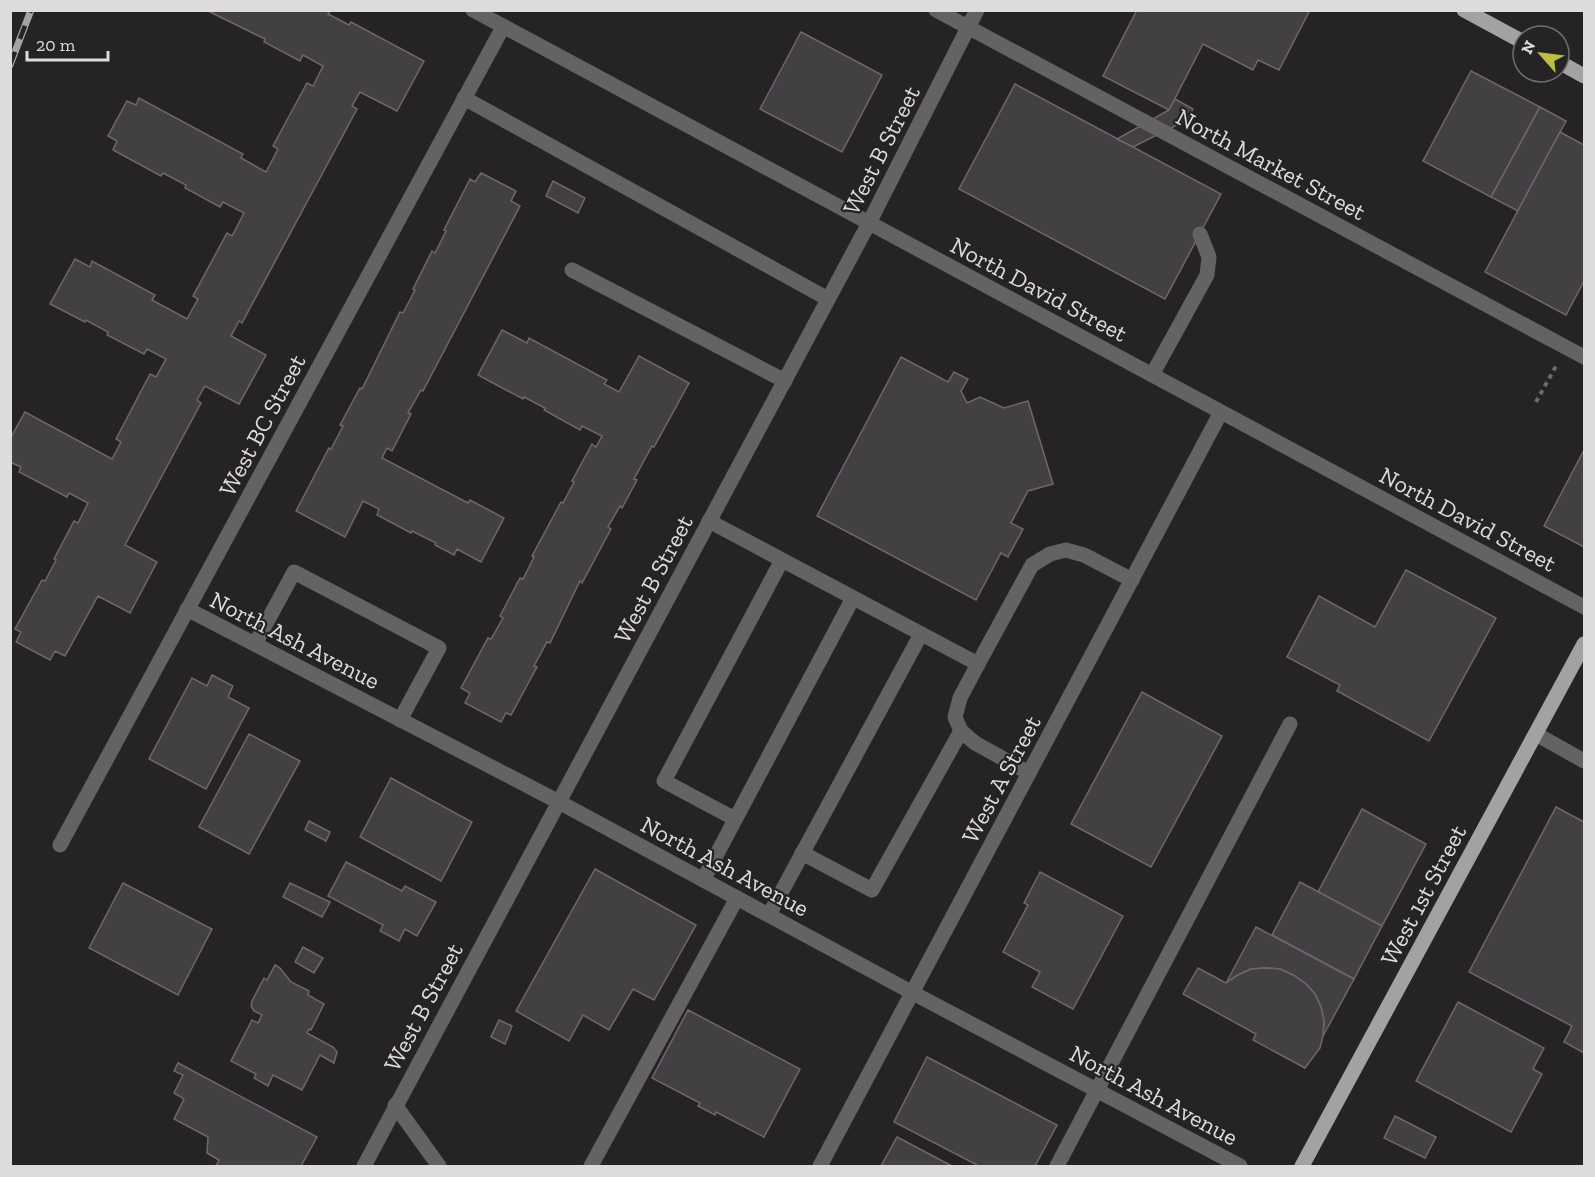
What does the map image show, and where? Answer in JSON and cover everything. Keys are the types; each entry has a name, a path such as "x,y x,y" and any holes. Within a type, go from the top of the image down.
{"main road":[{"path":"1464,10 1511,35"},
{"name":"West 1st Street","path":"1302,1167 1584,644"}],"street":[{"name":"North David Street","path":"472,10 1584,607"},
{"name":"North Market Street","path":"936,10 1584,357"},
{"name":"West B Street","path":"364,1167 869,223 977,10"},
{"name":"West BC Street","path":"60,844 503,27"},
{"path":"464,98 828,300"},
{"path":"1152,375 1207,275 1209,257 1200,234"},
{"path":"572,270 785,381"},
{"name":"West A Street","path":"820,1167 1221,412"},
{"path":"710,521 978,664"},
{"path":"1029,773 975,743 961,731 955,717 960,698 978,664 1032,566 1050,554 1066,550 1084,555 1132,580"},
{"path":"735,819 664,781 783,560"},
{"path":"255,644 294,572 439,648 400,720"},
{"path":"703,880 853,598"},
{"name":"North Ash Avenue","path":"187,609 559,802 1240,1167"},
{"path":"769,915 921,634"},
{"path":"1057,1167 1290,724"},
{"path":"802,853 872,890 961,731"},
{"path":"1536,734 1584,761"},
{"path":"591,1167 737,898"},
{"path":"395,1106 439,1167"}],"path":[{"path":"1536,402 1554,369"}],"building":[{"path":"206,10 328,10 330,11 328,14 349,25 351,22 424,61 397,111 360,92 352,106 357,109 242,323 239,321 231,336 266,355 239,404 205,386 197,400 201,403 125,545 157,562 130,613 98,596 65,656 55,651 50,660 16,642 21,632 15,629 42,580 45,581 74,521 78,523 88,503 69,493 67,497 19,472 21,467 10,462 10,439 25,412 112,459 121,442 116,439 150,374 156,377 166,359 147,349 144,354 107,335 108,332 86,320 85,322 50,304 75,259 90,267 92,261 155,295 152,300 187,319 198,299 193,296 227,233 232,236 244,213 223,202 220,207 185,188 186,185 163,173 161,176 113,150 117,141 108,136 127,101 136,105 139,98 243,154 241,158 266,172 278,149 273,146 307,83 313,86 323,66 303,55 300,61 264,42 265,39"},
{"path":"1137,10 1310,10 1279,70 1258,60 1253,70 1203,44 1169,110 1103,76"},
{"path":"801,32 882,75 842,152 760,109"},
{"path":"1471,71 1540,107 1491,197 1423,161"},
{"path":"1015,84 1221,194 1165,299 959,189"},
{"path":"1175,99 1193,109 1187,120 1133,147 1117,139 1169,110"},
{"path":"1540,107 1566,121 1518,211 1491,197"},
{"path":"1560,132 1584,145 1584,281 1566,315 1485,272"},
{"path":"481,173 516,191 511,201 520,206 423,391 421,390 408,413 411,414 392,451 387,448 382,458 468,503 470,500 504,518 481,562 457,549 454,555 435,545 436,543 412,531 411,533 377,515 379,509 363,501 345,537 296,511 329,448 331,449 343,426 340,425 360,388 362,389 400,312 403,313 432,251 435,253 470,179 475,182"},
{"path":"553,181 585,198 578,213 546,196"},
{"path":"502,330 527,343 529,338 607,380 604,384 619,392 639,356 689,383 634,479 637,480 622,508 620,506 608,527 611,529 582,583 580,581 550,643 547,642 534,666 537,667 511,715 506,713 501,722 465,703 470,693 461,688 488,638 491,639 503,618 500,616 520,578 523,579 534,557 532,556 561,502 563,503 592,444 596,447 602,436 582,426 580,430 544,410 545,408 478,375"},
{"path":"901,357 948,382 954,372 968,379 961,391 967,403 980,397 1004,408 1028,401 1053,484 1028,491 1011,523 1023,529 1008,557 1001,553 976,600 817,516"},
{"path":"1584,450 1584,547 1544,526"},
{"path":"1406,570 1496,618 1429,741 1337,691 1340,685 1287,657 1319,596 1375,627"},
{"path":"212,675 233,686 228,697 249,708 206,789 149,759 192,678 207,686"},
{"path":"1142,692 1222,736 1151,867 1071,824"},
{"path":"249,734 300,761 249,854 199,827"},
{"path":"391,778 472,822 441,881 360,837"},
{"path":"1556,807 1584,822 1584,1053 1564,1042 1572,1026 1469,972"},
{"path":"1362,809 1426,844 1382,926 1318,892"},
{"path":"309,821 330,832 326,841 305,830"},
{"path":"346,862 402,891 405,886 436,902 417,936 405,929 399,941 380,931 383,925 328,896"},
{"path":"595,869 696,925 654,1000 633,989 609,1030 583,1015 569,1041 516,1011"},
{"path":"1040,872 1123,916 1073,1009 1032,987 1040,972 1003,952 1028,905 1024,903"},
{"path":"1300,882 1382,926 1354,979 1272,935"},
{"path":"123,883 212,929 178,995 89,948"},
{"path":"290,883 330,902 322,917 283,897"},
{"path":"1256,927 1354,979 1323,1036 1324,1021 1315,994 1293,975 1280,969 1251,969 1226,983"},
{"path":"303,947 323,958 314,973 295,962"},
{"path":"275,965 291,982 309,991 308,995 324,1004 311,1030 309,1029 307,1033 333,1047 337,1052 334,1063 320,1055 302,1090 273,1075 268,1086 254,1078 256,1074 231,1061 252,1020 258,1023 262,1015 254,1011 251,1006 252,1001 264,978 267,980"},
{"path":"1198,968 1226,983 1251,969 1266,968 1280,969 1305,983 1315,994 1324,1021 1320,1048 1305,1068 1253,1040 1256,1034 1183,994"},
{"path":"1458,1002 1544,1048 1533,1069 1542,1074 1511,1132 1416,1081"},
{"path":"688,1010 800,1069 764,1137 716,1112 715,1115 698,1106 700,1103 652,1078"},
{"path":"499,1020 512,1026 505,1044 491,1037"},
{"path":"927,1057 1057,1125 1035,1166 979,1166 894,1122"},
{"path":"178,1063 317,1137 301,1166 216,1166 219,1160 207,1153 208,1137 174,1119 184,1099 174,1093 183,1075 174,1071"},
{"path":"1395,1116 1436,1137 1425,1158 1384,1138"},
{"path":"897,1137 952,1166 881,1166"}],"railway":[{"path":"10,65 31,10"}]}
